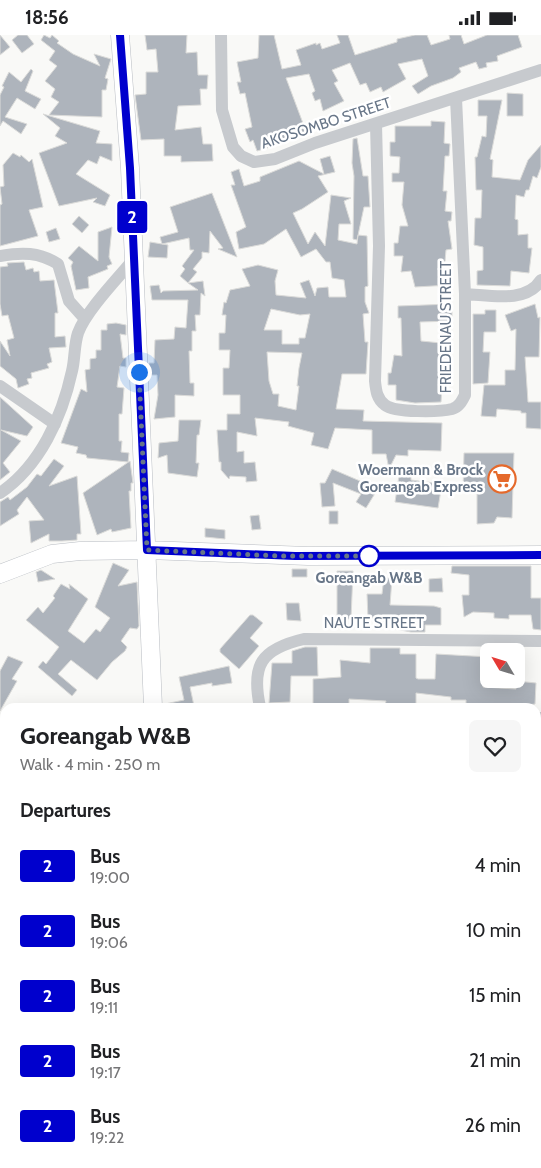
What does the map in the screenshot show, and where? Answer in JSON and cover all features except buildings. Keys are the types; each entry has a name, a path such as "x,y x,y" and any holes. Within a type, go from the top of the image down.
{"main road":[{"path":"120,35 130,168 153,703"},
{"path":"0,574 52,554 80,551 147,550 308,556 541,555"}],"street":[{"name":"AKOSOMBO STREET","path":"221,35 222,110 233,147 241,156 254,162 275,159 315,143 541,70"},
{"name":"FRIEDENAU STREET","path":"376,124 379,246 375,381 378,398 387,407 406,411 452,409 462,402 465,395 465,294 456,98"},
{"path":"0,256 19,252 31,253 58,264 69,301 85,319"},
{"path":"0,493 15,483 38,455 55,424 72,371 78,333 85,319 133,259"},
{"path":"465,294 518,295 534,287 541,280"},
{"path":"0,386 55,424"},
{"name":"NAUTE STREET","path":"259,703 255,685 258,667 270,650 285,643 304,639 541,641"}],"bus line":[{"name":"2","path":"120,35 130,168 147,550 295,556 541,555"}],"place":[{"name":"Woermann & Brock Goreangab Express","path":"502,479"},
{"name":"Goreangab W&B","path":"369,556"}],"route":[{"path":"139,372 147,550 282,556 308,556 371,556 369,556"}]}
